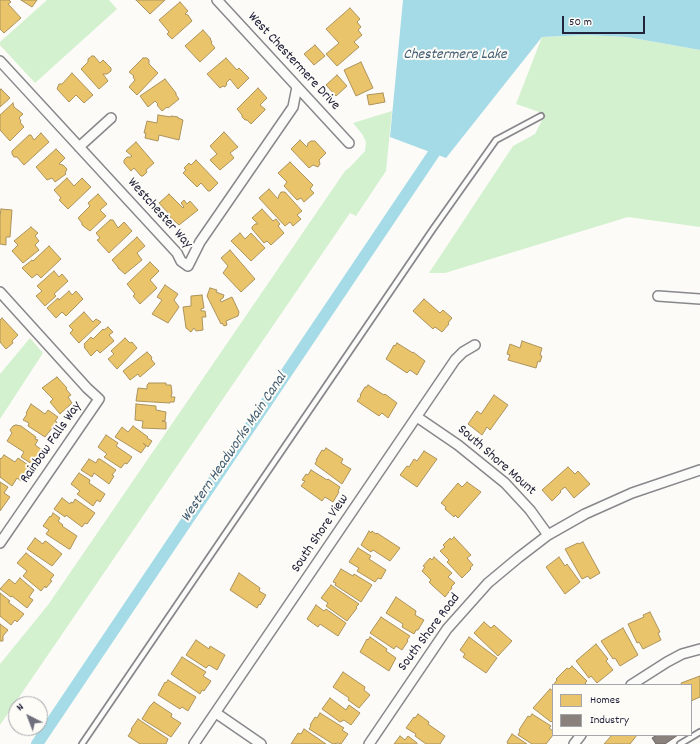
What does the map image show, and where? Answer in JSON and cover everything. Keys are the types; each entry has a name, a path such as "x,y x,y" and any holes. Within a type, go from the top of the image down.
{"street":[{"name":"West Chestermere Drive","path":"217,0 349,143"},
{"name":"Westchester Way","path":"0,60 177,253 181,261 188,266 200,242 293,107 296,87"},
{"path":"79,147 111,118"},
{"name":"Rainbow Falls Way","path":"0,292 87,388 99,399 0,543"},
{"path":"658,296 700,299"},
{"name":"South Shore View","path":"194,744 455,360 463,352 475,345"},
{"name":"South Shore Mount","path":"417,417 458,445 504,484 530,510 548,536"},
{"name":"South Shore Road","path":"369,744 443,635 466,606 488,583 518,558 548,536 585,514 632,493 700,470"},
{"path":"631,684 672,659 682,654 700,649"},
{"path":"216,713 262,744"},
{"path":"574,744 580,736"}],"lane":[{"path":"82,744 433,229 496,140 541,116"},
{"path":"680,744 700,732"}],"green space":[{"path":"47,0 109,0 117,9 35,83 0,45 0,42"},
{"path":"586,35 627,37 700,50 700,227 628,217 445,273 429,273 513,146 535,134 545,114 516,104 542,37"},
{"path":"392,111 386,171 356,216 350,213 20,696 8,696 8,713 0,725 0,664 48,605 345,171 365,151 366,142 362,134 353,123"},
{"path":"30,338 43,353 0,419 0,374"}],"water":[{"name":"Chestermere Lake","path":"403,0 700,0 700,50 627,37 586,35 542,37 446,158 390,137"}],"building: Homes":[{"path":"0,0 9,0 11,2 8,4 21,18 4,33 0,29"},
{"path":"21,0 37,0 32,7"},
{"path":"136,0 165,0 150,14"},
{"path":"180,2 188,11 185,14 188,15 192,21 172,39 167,34 169,32 159,20"},
{"path":"350,8 360,19 357,22 361,27 358,30 362,35 354,42 359,47 337,66 326,54 339,43 326,29"},
{"path":"203,30 211,39 211,43 215,48 200,62 185,46"},
{"path":"315,45 325,56 314,65 304,54"},
{"path":"92,56 94,56 100,63 103,60 111,68 111,71 107,74 103,74 108,81 99,89 81,69"},
{"path":"143,58 147,58 149,60 149,64 158,73 137,95 129,87 135,80 133,77 134,76 129,72"},
{"path":"226,58 237,70 239,68 249,78 238,89 230,79 226,83 227,84 225,87 223,86 220,88 207,74"},
{"path":"361,62 373,88 356,96 344,70"},
{"path":"72,73 93,95 84,103 76,95 69,102 57,89 59,84 62,84"},
{"path":"337,75 347,86 336,96 326,85"},
{"path":"165,79 179,99 162,111 155,101 148,107 140,96"},
{"path":"258,88 267,98 260,105 265,110 251,124 242,117 237,109"},
{"path":"1,89 10,98 0,107 0,90"},
{"path":"383,93 385,102 369,105 367,95"},
{"path":"13,103 14,107 23,114 19,118 24,127 10,141 0,130 0,115"},
{"path":"158,115 178,117 183,120 179,140 159,135 158,141 145,138 146,133 144,133 147,121 157,123"},
{"path":"224,132 238,147 230,153 234,158 220,170 210,160 217,154 210,146"},
{"path":"41,133 49,142 24,165 17,157 14,157 12,151 29,135 31,135 34,140"},
{"path":"300,140 307,147 308,143 315,141 326,153 319,160 320,164 318,167 313,165 309,168 291,149"},
{"path":"136,142 154,163 146,170 147,172 143,176 141,176 134,168 131,171 124,163 124,160 127,157 132,156 126,151"},
{"path":"56,149 65,158 59,164 63,165 67,169 66,174 55,182 52,178 47,180 36,167"},
{"path":"196,160 218,183 210,191 208,191 201,183 197,187 183,173 186,170 184,168 189,163 191,165"},
{"path":"290,162 313,185 310,189 314,193 304,202 301,198 297,200 284,186 287,182 278,173"},
{"path":"67,178 74,186 82,178 91,187 68,209 59,200 61,198 54,190"},
{"path":"269,189 278,199 281,192 285,192 302,211 297,215 301,219 293,226 290,222 285,226 259,198"},
{"path":"98,194 107,204 100,210 106,216 90,231 82,225 78,218 90,206 88,203"},
{"path":"169,194 183,208 184,207 181,203 184,200 187,204 190,201 198,210 179,225 170,217 170,215 159,203"},
{"path":"1,209 12,210 10,237 6,237 6,245 0,244"},
{"path":"262,209 273,221 276,219 280,224 278,226 284,233 271,245 267,241 264,243 252,229 255,224 258,224 252,218"},
{"path":"110,220 113,220 118,228 124,222 132,231 109,253 97,240 100,238 96,233"},
{"path":"31,227 38,233 35,236 39,241 35,245 39,250 23,263 12,251 18,245 14,241"},
{"path":"240,233 245,239 251,233 265,248 251,261 231,241"},
{"path":"137,237 145,246 137,253 142,260 125,274 112,260"},
{"path":"49,246 61,259 41,278 37,274 32,278 22,268 32,260 33,261"},
{"path":"230,250 255,279 241,292 223,273 228,266 221,258"},
{"path":"150,262 159,271 150,280 157,288 140,304 133,296 135,294 127,284"},
{"path":"54,271 59,277 62,274 68,281 54,294 56,296 45,306 36,296 42,291 37,286"},
{"path":"165,285 178,294 174,300 179,307 168,323 152,314 162,300 157,297"},
{"path":"210,288 217,290 216,292 224,295 220,300 221,302 232,297 239,312 238,316 226,321 227,325 224,326 222,323 221,324 207,296"},
{"path":"69,291 72,295 76,291 83,299 66,316 62,312 56,318 47,308"},
{"path":"202,295 204,308 201,309 201,311 205,311 206,317 202,317 203,330 196,331 194,328 191,332 186,328 183,307 191,306 191,296"},
{"path":"424,299 440,313 443,310 452,318 442,332 435,327 433,329 413,311"},
{"path":"84,312 93,322 96,319 101,322 79,343 70,333 73,330 69,326"},
{"path":"2,318 18,335 12,341 13,343 6,349 0,342 0,320"},
{"path":"108,327 113,332 109,335 114,341 100,353 97,350 91,356 84,347 84,344 91,337 93,339 103,329 104,330"},
{"path":"125,338 130,343 132,342 137,348 117,369 108,359 114,354 111,351"},
{"path":"522,341 542,348 540,355 542,356 540,362 538,361 536,368 508,360 510,355 507,354 510,344 520,348"},
{"path":"397,343 425,361 417,375 410,370 407,373 386,359 394,345 395,346"},
{"path":"147,352 155,364 140,377 138,374 130,380 123,371"},
{"path":"57,377 67,388 66,389 71,395 68,397 72,403 60,414 50,402 53,399 42,388"},
{"path":"149,383 166,383 166,385 171,385 171,397 175,397 174,402 136,401 138,388 147,389 147,385"},
{"path":"368,385 384,395 385,394 397,403 388,418 382,413 379,416 357,401 365,387"},
{"path":"494,395 508,405 490,430 487,427 482,435 468,424 477,411 481,414"},
{"path":"31,404 45,414 48,410 58,417 55,421 57,422 45,437 28,426 29,423 23,420"},
{"path":"136,404 156,406 156,410 166,412 165,421 162,421 166,422 166,429 142,428 143,421 135,420"},
{"path":"16,425 21,426 38,440 35,445 42,450 32,464 21,457 24,452 7,441 12,433 10,430"},
{"path":"133,426 152,441 148,447 143,443 146,446 141,453 115,437 122,427 128,432"},
{"path":"106,435 118,443 116,446 132,457 127,464 125,463 121,468 104,457 107,454 98,447"},
{"path":"326,448 343,459 341,463 351,469 342,484 315,464 322,450 324,451"},
{"path":"424,451 437,459 417,487 400,475 407,466 409,467 414,459 417,461"},
{"path":"4,455 15,462 18,458 31,467 21,481 17,478 12,486 0,477 0,458 1,459"},
{"path":"89,459 96,463 98,459 100,459 116,470 112,475 114,476 109,484 94,473 92,477 81,470"},
{"path":"568,467 575,474 578,471 590,484 574,498 565,487 552,501 542,490"},
{"path":"311,470 340,487 339,492 333,502 325,497 322,501 301,486 305,481 302,480"},
{"path":"79,473 90,480 89,483 105,494 100,502 97,500 93,506 77,494 80,491 71,484"},
{"path":"0,482 8,487 4,493 10,497 0,511"},
{"path":"467,482 481,492 458,518 455,515 454,517 441,503 458,483 462,487"},
{"path":"62,498 70,504 71,502 73,503 75,499 95,513 87,524 85,523 82,527 66,515 65,517 54,509"},
{"path":"53,513 60,518 58,521 63,525 62,526 77,536 70,549 46,534 49,530 43,526"},
{"path":"369,531 371,533 372,531 376,534 377,533 400,548 390,561 373,550 371,552 361,545"},
{"path":"454,537 471,555 467,558 473,565 462,578 447,562 449,560 440,551 445,547 443,545 450,538 451,540"},
{"path":"35,538 43,544 45,541 47,542 62,554 52,566 27,549"},
{"path":"583,542 600,573 590,579 588,576 582,579 565,549"},
{"path":"358,548 371,556 369,559 386,570 381,579 378,578 375,582 357,571 359,568 349,562"},
{"path":"26,553 54,575 50,580 52,581 41,591 23,576 27,571 17,563"},
{"path":"434,557 452,573 448,577 455,583 445,597 429,582 431,580 422,571 425,567 423,566 430,558 432,560"},
{"path":"559,557 565,566 567,564 580,582 565,594 546,567"},
{"path":"341,569 353,576 354,574 372,585 361,602 335,585 336,583 333,582"},
{"path":"239,573 260,588 259,591 266,595 257,608 230,590"},
{"path":"20,578 34,590 29,597 33,600 27,608 0,589 9,579 15,584"},
{"path":"331,585 359,604 347,621 326,606 328,603 321,598"},
{"path":"0,593 10,601 8,602 24,614 17,622 15,620 11,625 0,616"},
{"path":"396,597 416,611 415,615 424,620 414,634 402,627 403,624 386,613"},
{"path":"316,605 324,611 326,609 346,623 338,636 320,624 318,627 307,619"},
{"path":"650,612 660,632 658,633 661,640 643,649 639,642 637,643 628,624 644,617 643,615"},
{"path":"381,617 410,636 402,650 396,646 394,649 370,633"},
{"path":"484,622 491,628 494,625 512,641 498,656 474,633"},
{"path":"0,624 8,630 3,636 3,641 0,641"},
{"path":"623,628 638,655 620,666 615,658 613,659 601,641"},
{"path":"370,637 387,649 386,651 396,658 389,671 360,652 367,639 368,640"},
{"path":"469,637 497,658 486,673 463,657 465,654 460,650"},
{"path":"196,640 209,649 210,646 225,655 217,670 209,665 206,668 186,655"},
{"path":"596,644 608,659 606,661 613,670 597,683 591,676 589,678 576,661"},
{"path":"182,657 206,672 203,676 211,681 200,694 171,674"},
{"path":"572,666 587,681 585,683 586,684 554,684 557,680 556,679 567,668 569,669"},
{"path":"343,672 365,687 364,690 370,695 359,708 348,700 349,698 333,687"},
{"path":"700,676 700,697 692,701 692,684 681,683"},
{"path":"168,680 196,697 188,711 182,707 180,709 158,695 165,682 166,683"},
{"path":"550,689 552,690 551,722 533,708"},
{"path":"330,698 346,710 349,705 360,713 351,725 344,720 340,722 322,709"},
{"path":"154,702 172,714 171,717 181,723 171,737 142,719"},
{"path":"320,713 344,728 342,730 348,734 341,744 333,744 309,729 315,717 317,718"},
{"path":"418,714 429,722 428,724 445,736 440,744 426,744 415,736 416,734 406,728"},
{"path":"532,714 551,726 549,728 552,730 552,736 546,744 532,744 518,735 519,730 528,716 530,717"},
{"path":"138,719 168,739 166,744 140,744 128,736"},
{"path":"304,729 326,744 291,744 298,733 301,734"},
{"path":"512,734 527,744 508,744 507,742"},
{"path":"400,736 405,740 408,736 417,744 394,744"},
{"path":"611,736 636,736 630,744 604,744"}],"building: Industry":[{"path":"655,736 677,736 665,744 656,744 652,738"}],"waterway":[{"name":"Western Headworks Main Canal","path":"37,744 434,153"}]}
